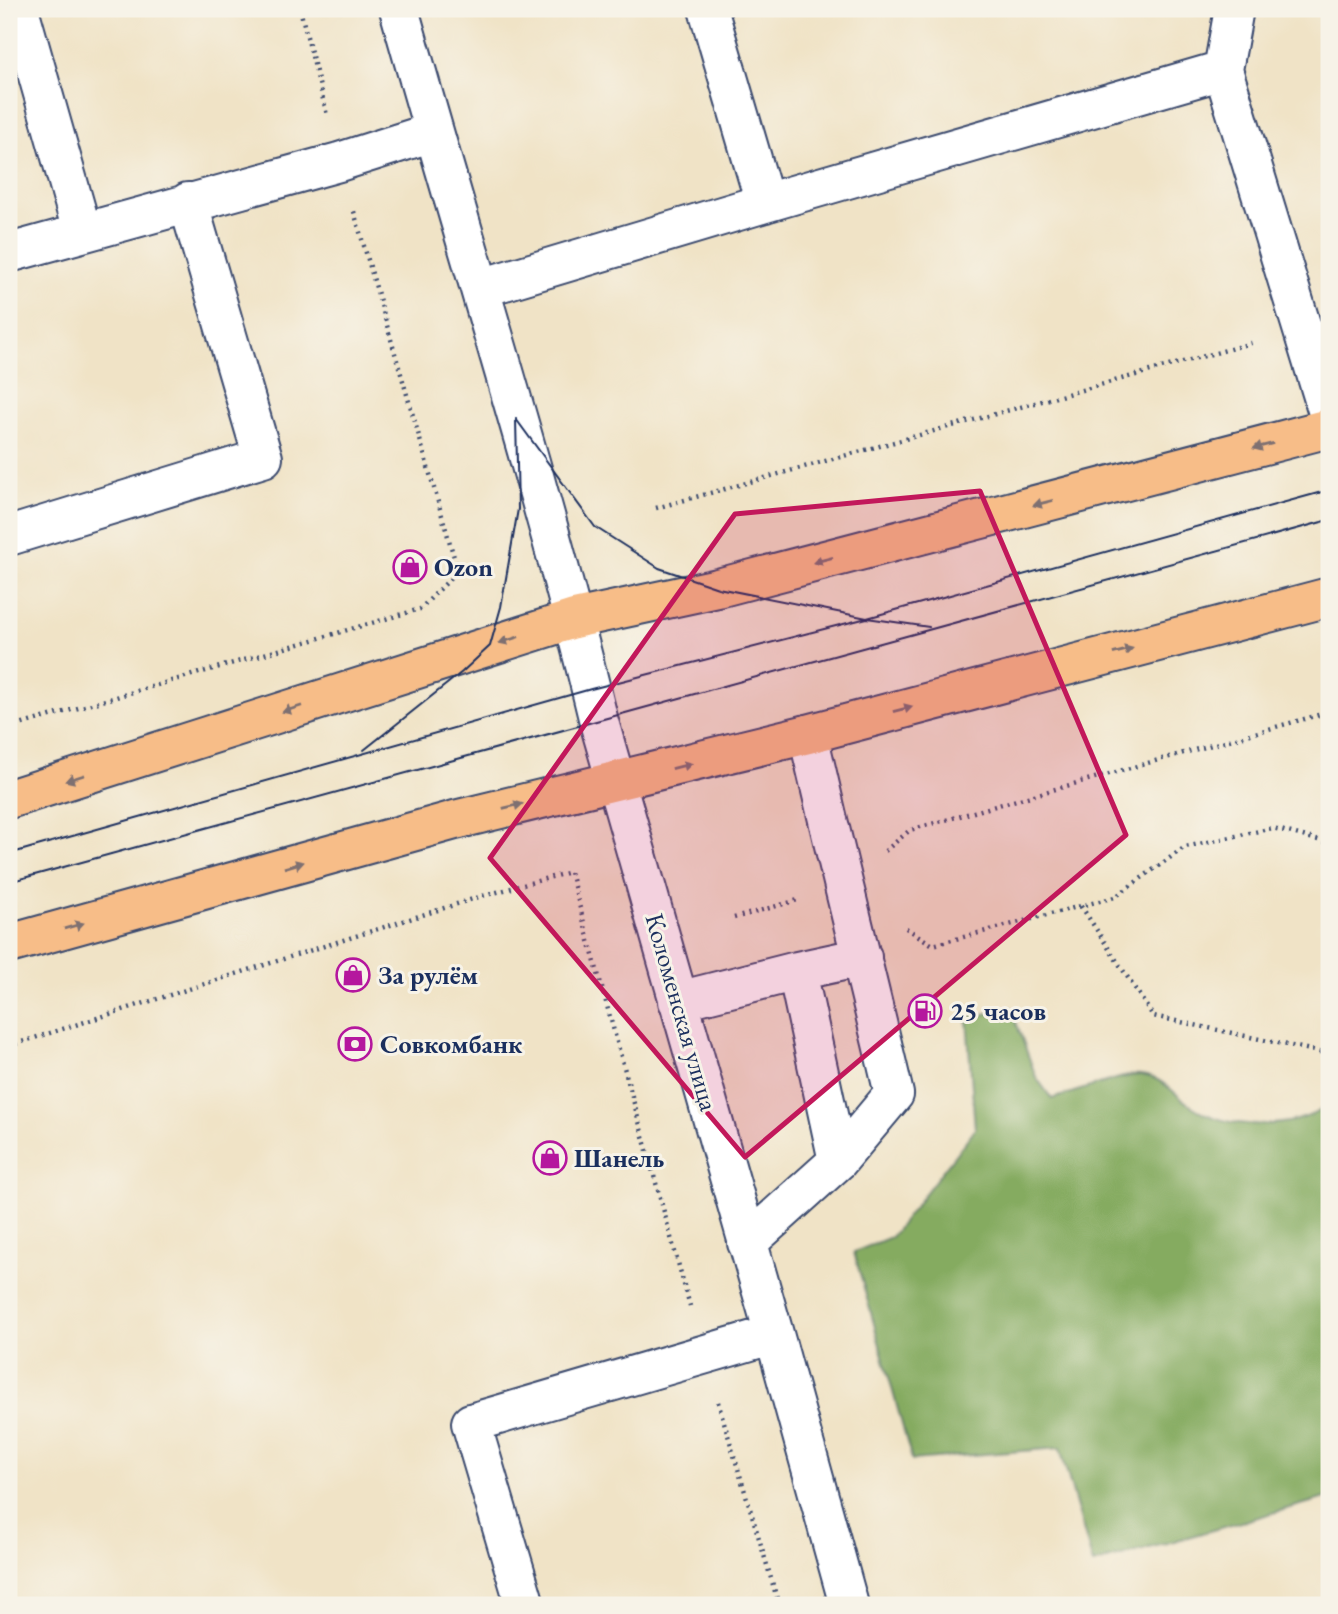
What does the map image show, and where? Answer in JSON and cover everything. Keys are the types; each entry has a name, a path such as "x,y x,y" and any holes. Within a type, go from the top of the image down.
{"highway":[{"path":"9,799 574,620 718,588 1329,428"},
{"path":"9,944 455,820 808,734 1329,597"}],"street":[{"path":"19,9 82,231"},
{"name":"Коломенская улица","path":"399,9 481,289 574,620 599,722 849,1605"},
{"path":"708,9 765,203"},
{"path":"1234,9 1223,71 1329,416"},
{"path":"481,289 765,203 1223,71"},
{"path":"9,253 339,162 433,132"},
{"path":"9,536 263,458 188,202"},
{"path":"747,1243 838,1161 894,1094 808,734"},
{"path":"678,1000 862,957"},
{"path":"797,971 838,1161"},
{"path":"524,1605 471,1423 774,1334"}],"path":[{"path":"9,728 420,609 458,571 339,162 300,9"},
{"path":"656,508 1303,328"},
{"path":"734,918 843,888 910,830 1329,712"},
{"path":"843,888 933,945 1115,897 1185,847 1273,828 1329,843"},
{"path":"9,1046 466,901 570,872 703,1354 779,1605"},
{"path":"1081,906 1153,1016 1329,1054"}],"highlighted area":[{"path":"980,491 1126,835 745,1157 490,858 735,514"}],"green space":[{"path":"1011,1008 1036,1077 1052,1099 1111,1080 1141,1075 1156,1079 1205,1114 1241,1123 1260,1125 1297,1120 1329,1105 1329,1497 1093,1564 1060,1448 912,1460 854,1252 891,1237 975,1129 967,1018"}],"tram line":[{"path":"516,419 595,527 659,568 718,588 867,618 929,627"},
{"path":"364,750 462,672 490,646 501,607 518,509 516,419"},
{"path":"9,854 591,689 867,618 1329,490"},
{"path":"9,882 1329,520"}],"place":[{"name":"Ozon","path":"410,567"},
{"name":"За рулём","path":"353,975"},
{"name":"25 часов","path":"925,1011"},
{"name":"Совкомбанк","path":"355,1044"},
{"name":"Шанель","path":"550,1158"}]}
